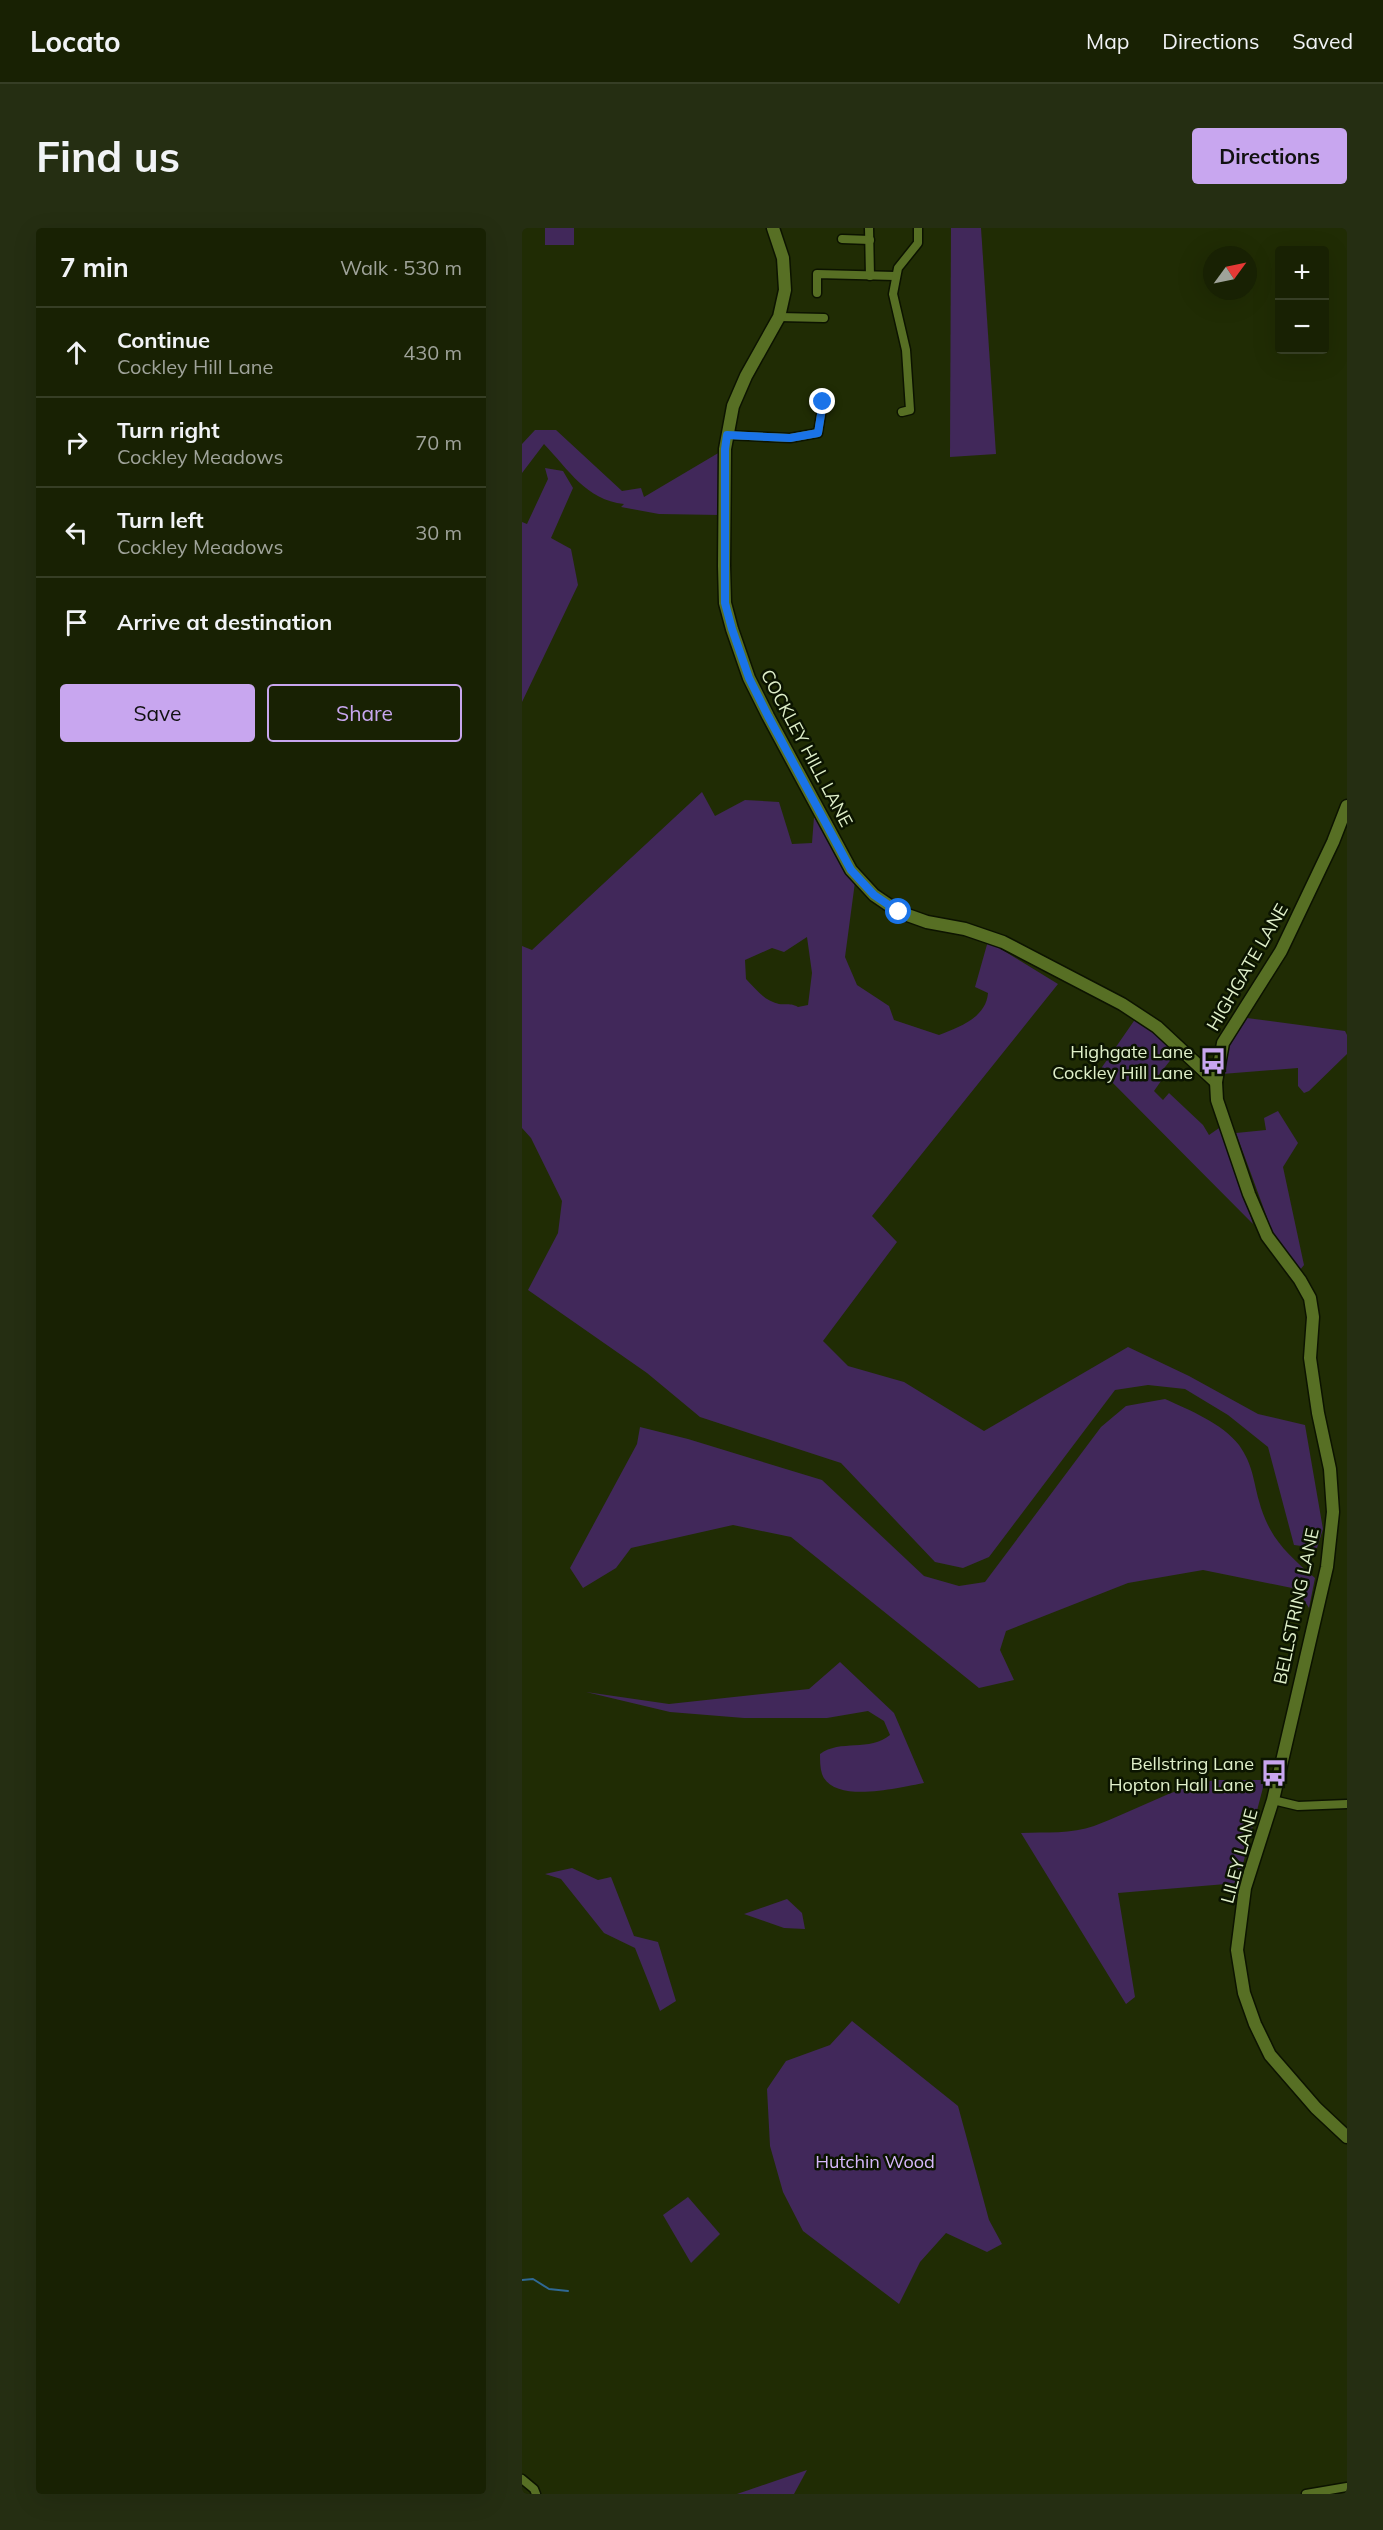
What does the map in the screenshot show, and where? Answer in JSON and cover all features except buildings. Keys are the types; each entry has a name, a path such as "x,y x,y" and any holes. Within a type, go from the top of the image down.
{"main road":[{"name":"COCKLEY HILL LANE","path":"773,228 780,244 785,290 779,317 746,376 733,406 725,449 725,603 749,678 768,716 851,870 874,895 899,912 927,922 966,929 1003,942 1122,1004 1157,1027 1216,1082"},
{"name":"HIGHGATE LANE","path":"1216,1082 1223,1043 1281,951 1333,843 1347,806"},
{"name":"BELLSTRING LANE","path":"1216,1082 1217,1100 1249,1194 1267,1236 1300,1280 1310,1298 1314,1317 1310,1358 1318,1413 1330,1469 1334,1512 1327,1567 1273,1800"},
{"name":"LILEY LANE","path":"1273,1800 1245,1888 1237,1950 1244,1993 1255,2024 1270,2055 1316,2108 1347,2137"}],"street":[{"path":"869,228 870,276"},
{"path":"902,412 910,410 906,350 893,294 898,268 918,243 918,228"},
{"path":"842,239 870,240"},
{"path":"817,293 817,274 896,276"},
{"path":"779,317 824,318"},
{"path":"727,435 790,438 818,433 823,402"},
{"path":"1273,1800 1298,1806 1347,1804"},
{"path":"522,2479 534,2489 536,2494"},
{"path":"1306,2494 1347,2487"}],"green space":[{"path":"545,228 574,228 574,245 545,245"},
{"path":"951,228 981,228 996,454 950,457"},
{"path":"535,430 556,430 622,491 641,488 644,497 720,452 720,515 659,514 621,507 624,504 599,497 579,482 544,444 522,473 522,444"},
{"path":"545,468 563,471 573,488 551,538 571,549 578,585 522,702 522,522 527,524 548,479"},
{"path":"702,792 715,816 745,800 779,802 792,844 812,843 814,817 855,882 845,957 857,985 889,1006 894,1020 939,1035 963,1025 977,1015 986,1002 988,993 975,987 988,941 1058,984 872,1216 897,1242 823,1341 848,1366 904,1382 984,1431 1128,1347 1189,1376 1258,1414 1305,1425 1323,1529 1317,1548 1294,1545 1268,1447 1228,1415 1185,1389 1148,1385 1115,1390 989,1557 963,1568 935,1562 841,1463 700,1417 647,1373 528,1290 558,1233 562,1201 531,1138 522,1128 522,946 532,950","holes":["807,937 812,973 808,1005 798,1007 779,1004 757,991 746,979 745,960 772,948 784,952"]},
{"path":"1136,1018 1177,1052 1157,1077 1161,1081 1154,1091 1163,1100 1169,1093 1203,1125 1209,1135 1222,1126 1253,1224 1100,1070"},
{"path":"1247,1018 1345,1031 1347,1054 1309,1091 1304,1093 1298,1086 1298,1068 1222,1074 1229,1046"},
{"path":"1278,1111 1298,1143 1283,1167 1304,1265 1300,1270 1272,1231 1236,1133 1266,1130 1264,1118"},
{"path":"1165,1399 1224,1430 1244,1452 1268,1525 1280,1544 1315,1578 1309,1608 1297,1589 1203,1570 1128,1583 1006,1631 1000,1650 1014,1680 979,1688 791,1537 733,1525 631,1548 616,1568 583,1588 570,1568 637,1444 640,1427 688,1439 822,1480 924,1576 959,1586 985,1582 1101,1427 1126,1406"},
{"path":"840,1662 894,1713 924,1783 885,1790 853,1792 839,1789 829,1783 822,1774 820,1754 837,1747 873,1743 890,1735 884,1721 868,1711 827,1718 744,1718 670,1712 586,1692 669,1704 809,1689"},
{"path":"1215,1780 1265,1780 1238,1883 1118,1893 1135,1997 1126,2004 1021,1833 1086,1829 1184,1788"},
{"path":"572,1868 598,1880 611,1877 634,1936 658,1942 676,2001 660,2011 635,1948 604,1933 561,1879 545,1874"},
{"path":"787,1899 802,1913 805,1929 784,1928 744,1914"},
{"name":"Hutchin Wood","path":"852,2021 958,2106 989,2220 1002,2244 987,2252 946,2233 920,2262 899,2304 803,2231 783,2192 770,2146 767,2089 786,2061 830,2045"},
{"path":"688,2197 720,2234 691,2263 663,2215"},
{"path":"807,2470 794,2494 737,2494"}],"waterway":[{"path":"522,2280 533,2279 549,2289 568,2291"}],"place":[{"name":"Highgate Lane Cockley Hill Lane","path":"1213,1061"},
{"name":"Bellstring Lane Hopton Hall Lane","path":"1274,1773"}],"route":[{"path":"823,402 818,433 790,438 727,435 725,449 725,603 749,678 851,870 874,895 899,912"}]}
